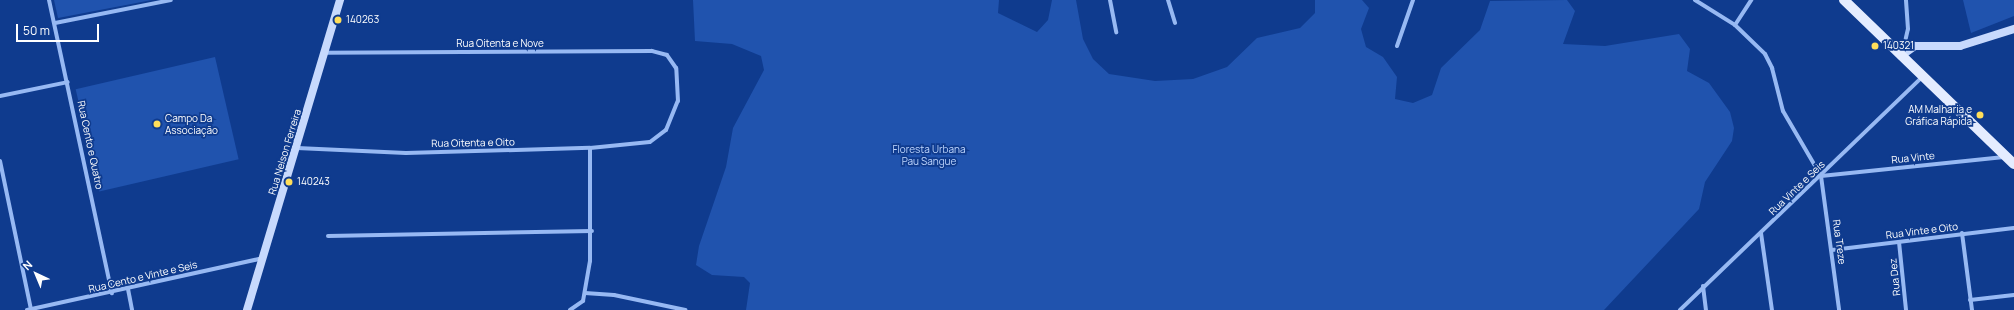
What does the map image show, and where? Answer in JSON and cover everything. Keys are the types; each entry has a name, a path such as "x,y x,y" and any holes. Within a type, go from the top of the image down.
{"main road":[{"name":"Rua Nelson Ferreira","path":"247,310 297,148 340,0"},
{"path":"1844,0 2010,160"},
{"path":"1900,54 1915,46 1960,46 2014,29"}],"street":[{"name":"Rua Cento e Quatro","path":"49,0 68,82 112,293"},
{"path":"55,23 171,0"},
{"path":"1110,0 1116,32"},
{"path":"1168,0 1175,23"},
{"path":"1397,46 1413,0"},
{"path":"1695,0 1735,25 1765,54 1783,110 1821,176"},
{"path":"1735,25 1751,0"},
{"path":"1900,54 1904,46 1908,29 1906,0"},
{"name":"Rua Oitenta e Nove","path":"324,53 652,50 673,60 678,101 675,116 666,130 650,142"},
{"name":"Rua Vinte e Seis","path":"1680,310 1702,286 1821,176 1923,76"},
{"path":"0,96 68,82"},
{"name":"Rua Oitenta e Oito","path":"297,148 406,153 590,148 650,142"},
{"path":"570,310 583,301 585,293 592,231 590,148"},
{"name":"Rua Vinte","path":"1821,176 2010,160"},
{"path":"0,161 29,310"},
{"name":"Rua Treze","path":"1821,176 1839,310"},
{"name":"Rua Vinte e Oito","path":"1832,250 1962,233 2014,228"},
{"path":"328,236 592,231"},
{"path":"1761,233 1772,310"},
{"path":"1962,233 1972,310"},
{"name":"Rua Dez","path":"1899,242 1906,310"},
{"name":"Rua Cento e Vinte e Seis","path":"29,310 128,290 263,258"},
{"path":"1702,286 1706,310"},
{"path":"128,290 132,310"},
{"path":"585,293 614,295 685,310"},
{"path":"1970,300 2014,295"}],"green space":[{"path":"54,0 152,0 58,18"},
{"name":"Floresta Urbana Pau Sangue","path":"693,0 999,0 998,13 1037,32 1048,20 1052,0 1076,0 1083,39 1093,59 1109,74 1155,81 1193,79 1227,67 1257,38 1300,28 1315,13 1315,0 1362,0 1369,8 1361,29 1366,47 1383,57 1397,77 1395,99 1413,103 1432,95 1441,68 1480,30 1490,1 1567,0 1575,11 1563,44 1605,46 1679,34 1690,49 1687,71 1709,83 1730,112 1734,128 1732,141 1705,182 1699,209 1604,310 746,310 750,283 744,277 712,275 696,265 699,246 726,167 733,128 764,70 761,56 732,44 695,41"},
{"path":"1963,0 2014,0 2014,16 1971,33"},
{"name":"Campo Da Associação","path":"215,57 239,159 99,191 76,89"}],"place":[{"name":"140263","path":"338,20"},
{"name":"140321","path":"1875,46"},
{"name":"AM Malharia e Gráfica Rápida","path":"1980,115"},
{"name":"Campo Da Associação","path":"157,124"},
{"name":"140243","path":"289,182"}]}
